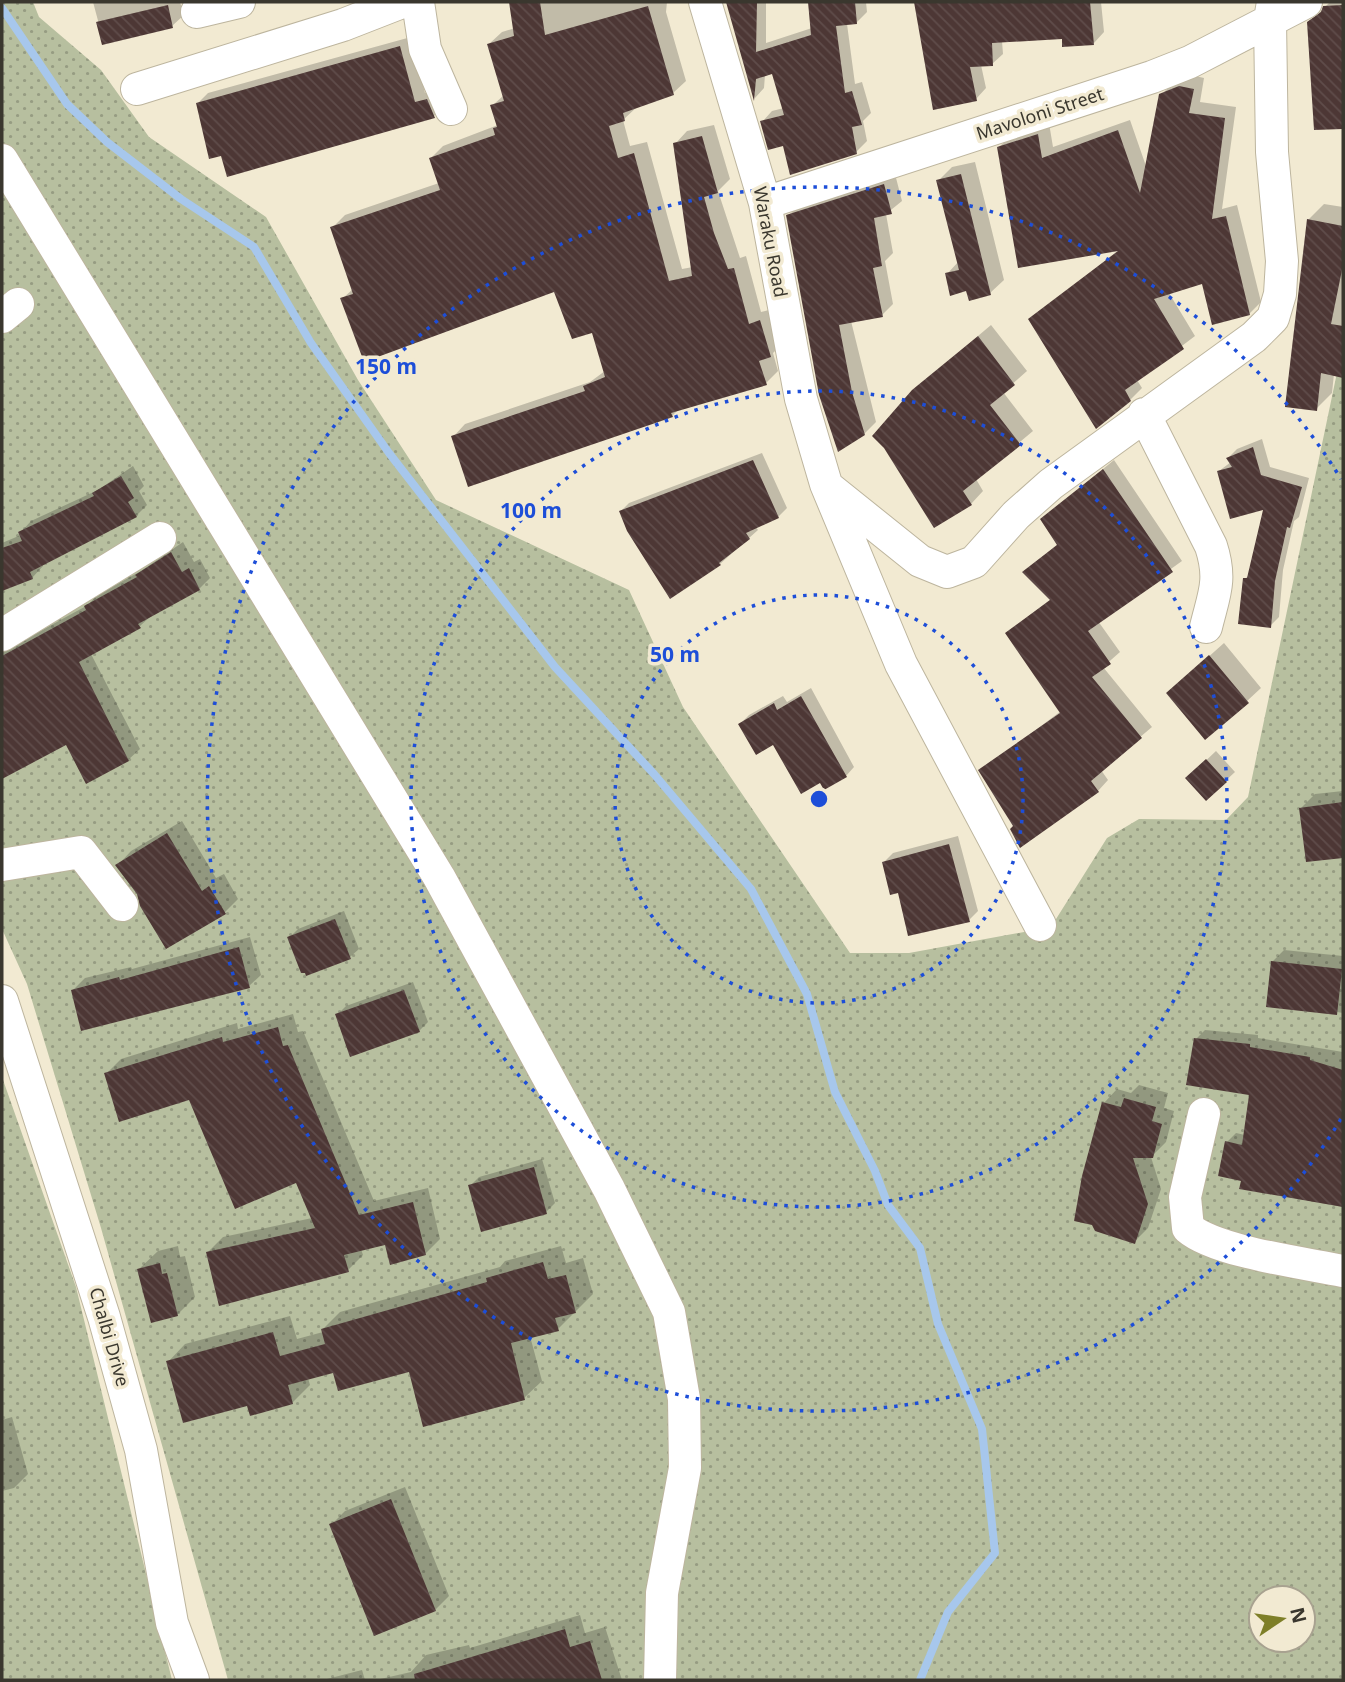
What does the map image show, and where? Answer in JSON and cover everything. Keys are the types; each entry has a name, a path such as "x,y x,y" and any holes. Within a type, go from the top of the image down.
{"street":[{"path":"197,12 239,2"},
{"path":"137,89 343,26 402,2"},
{"path":"418,2 425,49 451,109"},
{"name":"Waraku Road","path":"705,2 765,203 802,399 826,484 901,664 1040,925"},
{"name":"Mavoloni Street","path":"765,203 1152,77 1189,62 1271,11 1306,2"},
{"path":"826,484 891,541 920,561 947,572 974,562 1016,515 1051,484 1144,414 1254,337 1273,318 1280,294 1282,261 1272,152 1271,11"},
{"path":"2,160 20,194 439,877 608,1189 669,1312 684,1399 685,1468 662,1593 660,1680"},
{"path":"1144,414 1211,546 1217,566 1218,577 1206,627"},
{"path":"2,635 160,538"},
{"path":"2,865 81,852 122,905"},
{"name":"Chalbi Drive","path":"2,1001 104,1317 141,1450 172,1623 193,1680"},
{"path":"1204,1114 1185,1197 1188,1228 1197,1235 1240,1249 1343,1271"}],"green space":[{"path":"2,2 33,2 39,17 101,70 149,137 266,217 358,380 436,500 629,590 683,707 850,953 909,953 1051,927 1107,838 1139,819 1226,820 1248,797 1343,344 1343,1680 228,1680 101,1228 27,984 2,929"},
{"path":"2,1077 76,1287 172,1680 2,1680"}],"building":[{"path":"509,2 540,2 545,35 648,6 674,95 623,113 625,121 609,126 618,158 634,153 669,281 692,276 673,143 702,136 718,193 704,197 714,233 728,269 734,268 749,324 760,320 771,357 759,361 767,385 671,413 673,417 468,487 451,436 585,391 583,386 605,377 592,333 572,339 554,292 364,362 340,298 353,294 330,227 440,190 429,158 495,135 493,128 497,127 490,105 504,101 487,44 514,36"},
{"path":"726,2 757,2 756,52 811,35 808,2 855,2 857,24 836,26 845,93 852,91 862,125 852,127 857,154 790,175 783,146 768,150 760,121 784,115 772,74 756,79 754,101"},
{"path":"914,2 1090,2 1094,45 1062,47 1062,39 992,43 993,66 970,67 977,101 933,110"},
{"path":"168,5 173,28 102,45 96,22"},
{"path":"1343,5 1343,129 1314,130 1307,22 1321,12 1323,6"},
{"path":"400,46 415,102 427,99 435,118 227,177 221,156 209,159 196,103"},
{"path":"1179,86 1194,89 1189,113 1225,118 1212,219 1226,216 1250,315 1212,325 1202,284 1154,299 1184,349 1125,390 1131,401 1096,429 1028,319 1118,251 1018,268 997,147 1038,134 1042,158 1118,130 1140,193 1159,94"},
{"path":"961,174 991,295 969,301 966,291 950,296 945,273 959,270 936,180"},
{"path":"884,184 892,214 874,218 882,266 873,268 883,317 839,325 852,392 865,435 838,452 819,395 786,215"},
{"path":"1307,219 1343,226 1343,265 1331,324 1343,326 1343,378 1321,373 1317,411 1285,407"},
{"path":"978,336 1015,385 990,405 1021,445 963,491 972,505 934,528 884,448 872,436 912,390"},
{"path":"1253,447 1261,475 1302,487 1290,528 1287,527 1275,581 1271,628 1238,624 1243,578 1247,578 1263,510 1230,519 1217,471 1232,467 1226,458"},
{"path":"753,460 779,518 746,533 750,539 719,563 721,565 670,599 627,531 619,511"},
{"path":"1103,469 1173,572 1088,631 1111,664 1092,677 1142,738 1091,781 1099,792 1020,848 1010,829 1013,826 978,770 1060,713 1005,633 1050,600 1022,572 1057,545 1040,519"},
{"path":"121,476 134,498 128,502 137,517 30,572 33,579 2,591 2,548 22,541 18,532 94,496 92,493"},
{"path":"171,552 182,572 189,568 200,590 138,624 141,628 79,662 129,761 86,784 66,745 2,779 2,656 86,610 84,606 137,577 135,575"},
{"path":"1209,655 1249,703 1205,740 1166,693"},
{"path":"801,696 847,777 824,790 820,783 801,794 773,745 756,755 738,724 774,703 777,710"},
{"path":"1206,759 1227,782 1206,801 1185,778"},
{"path":"1343,802 1343,858 1306,862 1299,808"},
{"path":"167,833 202,891 209,886 226,914 166,949 140,906 137,894 115,865"},
{"path":"949,844 970,922 908,936 898,893 890,895 882,862"},
{"path":"335,919 351,959 306,976 301,973 287,937"},
{"path":"239,947 250,988 81,1031 71,990 119,977 120,980"},
{"path":"1271,961 1342,969 1337,1015 1266,1007"},
{"path":"404,990 420,1032 350,1057 335,1014"},
{"path":"278,1027 283,1046 288,1045 359,1215 413,1202 426,1255 390,1265 385,1245 344,1255 349,1272 219,1306 206,1252 315,1228 296,1183 235,1209 189,1100 119,1122 104,1073 222,1037 223,1042"},
{"path":"1194,1038 1250,1044 1250,1047 1310,1057 1310,1060 1343,1070 1343,1207 1239,1189 1241,1181 1218,1176 1225,1141 1242,1145 1249,1095 1186,1085"},
{"path":"1124,1098 1156,1107 1152,1121 1162,1124 1153,1158 1133,1158 1148,1204 1135,1244 1095,1231 1092,1225 1074,1221 1082,1176 1102,1102 1121,1107"},
{"path":"534,1167 547,1214 481,1232 468,1185"},
{"path":"543,1262 548,1279 566,1275 576,1313 555,1318 559,1331 511,1343 525,1400 423,1427 409,1372 338,1391 333,1373 288,1385 293,1404 250,1416 247,1406 183,1423 166,1361 273,1332 280,1356 325,1344 321,1329 487,1282 486,1278"},
{"path":"160,1263 162,1274 167,1273 178,1316 151,1323 137,1269"},
{"path":"391,1499 436,1611 374,1636 329,1524"},
{"path":"565,1629 570,1647 590,1641 602,1680 415,1680 414,1674"}],"waterway":[{"path":"2,8 67,104 107,142 181,199 254,247 311,343 389,453 555,667 654,774 751,889 807,994 835,1092 875,1171 888,1205 920,1248 938,1324 982,1429 995,1553 948,1612 920,1680"}]}
